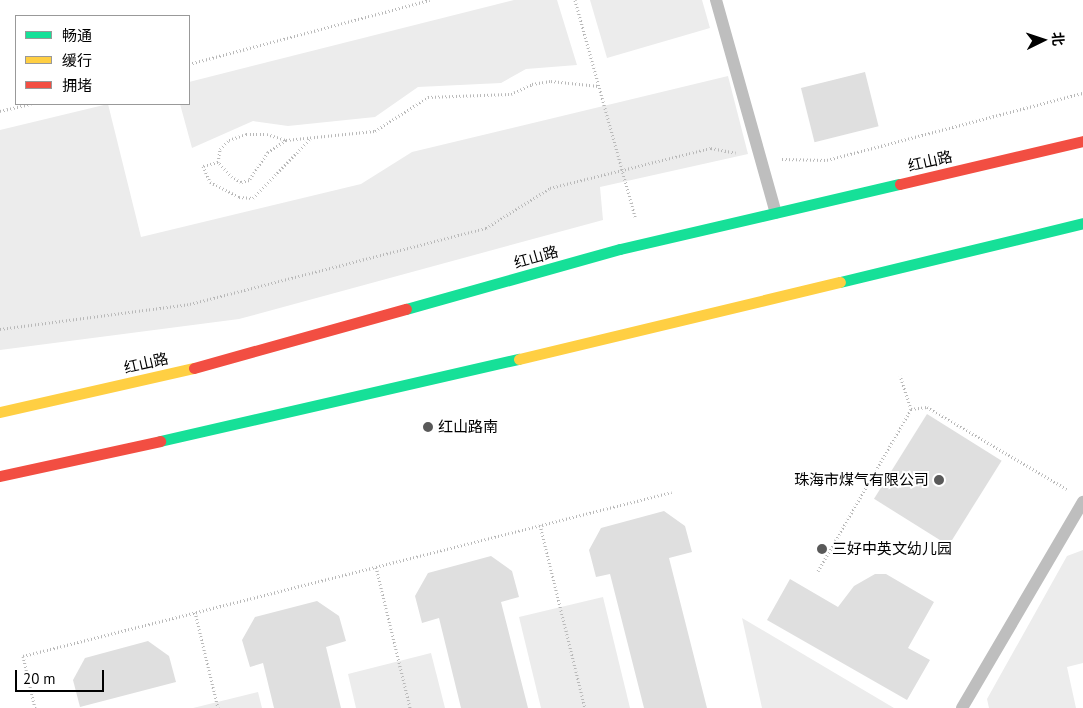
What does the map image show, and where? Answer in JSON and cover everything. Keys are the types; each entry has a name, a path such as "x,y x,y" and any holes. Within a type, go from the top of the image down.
{"main road":[{"name":"红山路","path":"0,412 206,365 643,244 1083,140"},
{"path":"0,476 330,405 1083,223"}],"lane":[{"path":"716,0 776,213"},
{"path":"962,708 1079,498"}],"path":[{"path":"190,64 430,0"},
{"path":"575,0 643,244"},
{"path":"218,162 220,149 230,140 246,134 286,140 375,131 428,97 511,94 532,84 551,81 599,86"},
{"path":"0,329 200,302 486,228 550,188 622,168 711,148 760,158 827,160 1083,93"},
{"path":"0,111 27,105"},
{"path":"218,162 203,166 210,182 239,197 253,198 312,137"},
{"path":"218,162 232,177 241,182 249,180 268,152 286,140"},
{"path":"818,571 911,409 900,376"},
{"path":"911,409 927,407 1079,498"},
{"path":"35,708 23,656 672,492"},
{"path":"540,525 585,708"},
{"path":"376,567 410,708"},
{"path":"195,612 218,708"}],"shaded area":[{"path":"514,0 557,0 577,65 526,69 501,83 418,87 375,117 288,126 253,121 192,148 180,105 190,105 190,82"},
{"path":"590,0 702,0 710,28 607,58"},
{"path":"728,76 748,154 600,187 603,220 239,319 0,350 0,130 108,105 141,237 361,184 412,152"},
{"path":"1083,550 1083,663 1067,667 1076,708 989,708 987,699 1067,556"},
{"path":"603,597 630,708 541,708 519,617"},
{"path":"742,618 894,708 762,708"},
{"path":"431,653 445,708 356,708 348,674"},
{"path":"258,692 262,708 193,708"}],"building":[{"path":"865,72 879,126 815,142 801,88"},
{"name":"珠海市煤气有限公司","path":"927,414 1002,461 949,545 874,499"},
{"path":"664,511 685,526 692,552 669,558 707,708 644,708 610,574 596,577 589,550 601,528"},
{"path":"491,556 512,571 519,597 501,602 528,708 461,708 439,618 422,623 415,596 428,573"},
{"path":"875,574 886,574 934,602 908,648 930,660 907,700 767,620 790,579 838,607 854,586"},
{"path":"317,601 339,616 346,641 326,647 341,708 274,708 263,663 250,667 242,640 255,617"},
{"path":"148,641 169,656 176,682 80,707 73,680 85,658"}],"traffic: fast":[{"path":"406,309 620,249 900,184"},
{"path":"840,282 1083,223"},
{"path":"160,441 519,359"}],"traffic: slow":[{"path":"519,359 840,282"},
{"path":"0,412 194,368"}],"traffic: jam":[{"path":"900,184 1083,141"},
{"path":"194,368 406,309"},
{"path":"0,476 160,441"}],"place":[{"name":"红山路南","path":"428,427"},
{"name":"珠海市煤气有限公司","path":"939,480"},
{"name":"三好中英文幼儿园","path":"822,549"}]}
